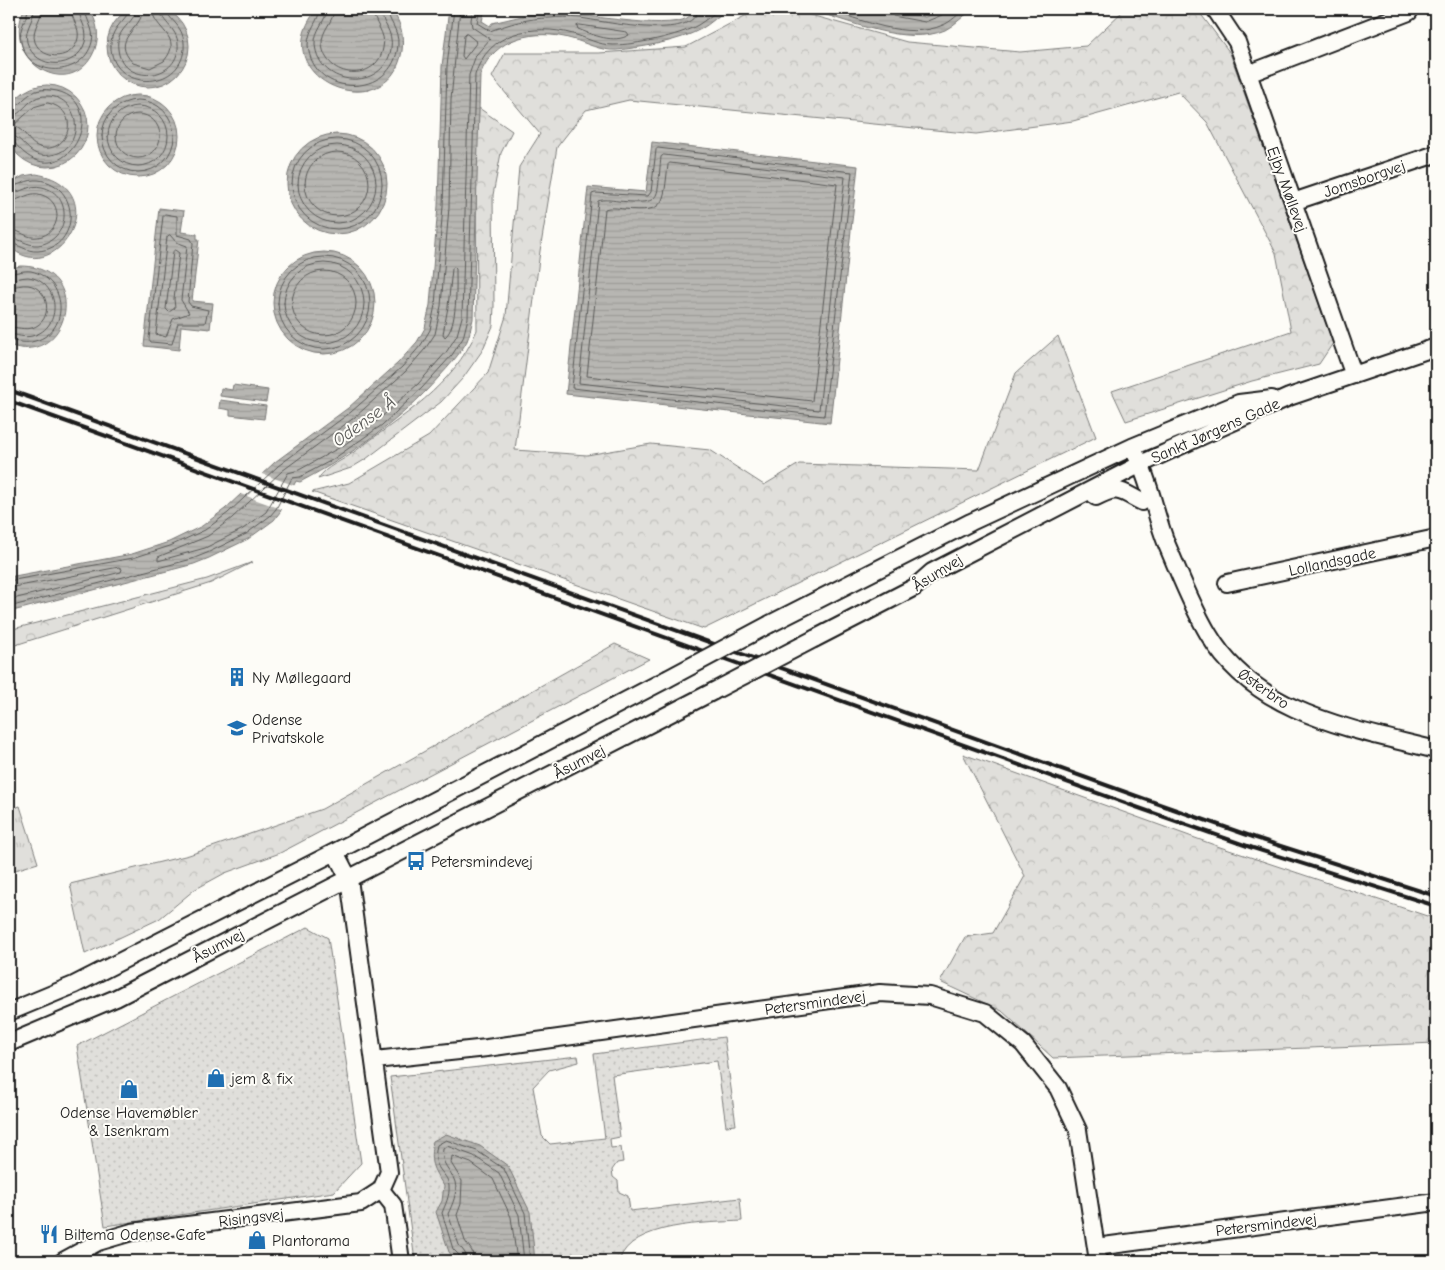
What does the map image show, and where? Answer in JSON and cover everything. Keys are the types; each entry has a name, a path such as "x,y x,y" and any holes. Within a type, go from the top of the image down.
{"street":[{"name":"Ejby Møllevej","path":"1216,9 1237,42 1353,374"},
{"path":"1248,74 1409,12"},
{"name":"Jomsborgvej","path":"1292,202 1436,154"},
{"name":"Sankt Jørgens Gade","path":"1134,467 1289,397 1436,347"},
{"name":"Sankt Jørgens Gade","path":"1126,450 1239,403 1289,397"},
{"name":"Østerbro","path":"1126,450 1187,592 1209,636 1235,670 1290,708 1327,723 1436,750"},
{"name":"Åsumvej","path":"9,1012 74,985 335,852 770,624 971,522 1126,450"},
{"name":"Østerbro","path":"1134,467 1142,502 1149,519 1164,538"},
{"name":"Åsumvej","path":"9,1043 116,998 349,879 915,587 932,572 1134,467"},
{"path":"915,587 1111,489 1118,490 1142,502"},
{"name":"Lollandsgade","path":"1227,584 1436,538"},
{"path":"335,852 349,879 389,1172 382,1190 393,1205 401,1261"},
{"name":"Petersmindevej","path":"375,1060 487,1048 874,994 930,996 984,1013 1023,1044 1058,1088 1078,1130 1097,1254 1436,1202"},
{"name":"Risingsvej","path":"63,1261 98,1242 132,1232 361,1203 382,1190"}],"green space":[{"path":"758,9 789,9 907,42 1020,52 1086,46 1125,9 1197,9 1230,53 1333,343 1319,364 1252,381 1126,421 1112,391 1291,331 1276,253 1207,122 1178,92 1073,121 976,134 629,100 586,110 557,147 540,251 515,450 587,455 651,444 710,450 764,485 799,464 979,470 1016,373 1058,336 1096,437 704,629 312,492 349,483 429,436 488,373 506,316 519,167 540,134 492,77 505,53 599,53 686,47"},
{"path":"479,108 512,131 501,153 493,195 493,326 482,351 463,378 441,402 366,459 351,468 318,479 329,467 354,452 408,413 424,399 454,368 467,350 477,330 476,169"},
{"path":"253,562 211,583 9,647 9,630 207,579"},
{"path":"615,644 649,659 280,853 225,873 194,890 159,919 85,954 70,884 189,855 322,809"},
{"path":"963,754 1220,847 1436,919 1436,1043 1053,1058 1002,1011 940,982 965,937 993,933 1025,876"},
{"path":"20,806 38,863 9,872 9,810"},
{"path":"308,927 328,938 361,1163 334,1192 105,1226 77,1046"},
{"path":"724,1037 736,1125 726,1126 717,1061 612,1075 620,1137 610,1139 611,1148 621,1147 623,1162 617,1163 612,1170 613,1177 618,1181 619,1192 628,1196 630,1211 740,1198 742,1221 691,1224 654,1232 638,1239 626,1248 619,1261 415,1261 390,1077 578,1056 579,1062 549,1070 533,1087 542,1136 550,1144 605,1138 594,1054"}],"water":[{"path":"148,5 164,8 177,17 186,30 189,46 186,62 177,75 164,84 148,87 132,84 119,75 110,62 107,46 110,30 119,17 132,8"},
{"path":"24,9 89,9 96,23 97,38 95,49 85,65 72,74 57,75 43,70 30,60 22,46 19,29"},
{"path":"317,9 390,9 397,18 403,40 402,51 392,75 375,88 354,91 333,86 315,74 304,57 304,34"},
{"name":"Odense Å","path":"449,9 485,9 482,21 490,26 492,23 542,13 563,13 661,23 687,18 694,9 728,9 704,27 692,33 648,46 610,50 572,39 544,35 517,39 495,52 486,62 480,75 473,319 467,341 450,364 424,393 374,436 320,471 300,482 296,481 274,520 248,539 194,564 9,612 9,577 132,554 169,542 202,526 225,509 275,462 348,408 398,363 417,342 425,328 430,305 438,206 442,66"},
{"path":"807,9 886,9 925,17 943,9 973,9 945,30 930,34 913,35 876,30"},
{"path":"47,85 63,88 76,97 85,110 88,126 85,142 76,155 63,164 47,167 31,164 18,155 9,142 6,126 9,110 18,97 31,88"},
{"path":"138,95 154,98 167,107 176,120 179,136 176,152 167,165 154,174 138,177 122,174 109,165 100,152 97,136 100,120 109,107 122,98"},
{"path":"337,134 356,137 373,148 384,165 387,184 384,203 373,220 356,231 337,234 318,231 301,220 290,203 287,184 290,165 301,148 318,137"},
{"path":"652,142 858,166 830,423 566,394 588,187 646,192"},
{"path":"36,174 60,183 73,197 76,215 71,232 60,247 45,256 27,257 9,246 9,184 23,176"},
{"path":"159,208 184,211 181,232 197,234 197,239 199,239 192,301 213,303 210,329 181,326 179,350 144,346"},
{"path":"324,252 343,256 360,267 371,284 375,303 371,322 360,339 343,350 324,354 305,350 288,339 277,322 273,303 277,284 288,267 305,256"},
{"path":"20,266 43,270 58,282 64,297 64,314 58,330 46,342 30,348 9,345 9,269"},
{"path":"233,385 268,390 266,402 220,396 221,388 232,390"},
{"path":"220,400 266,406 264,419 230,415 230,410 219,408"},
{"path":"446,1134 480,1146 508,1166 530,1212 535,1261 456,1261 449,1252 436,1212 442,1201 444,1186 434,1169 431,1154 433,1141"}],"pier":[{"path":"260,473 296,486 284,510 238,493"}],"railway":[{"path":"9,390 1142,798 1256,838 1436,896"},
{"path":"9,401 1139,808 1253,848 1436,906"}],"place":[{"name":"Ny Møllegaard","path":"237,677"},
{"name":"Odense Privatskole","path":"237,728"},
{"name":"Petersmindevej","path":"416,861"},
{"name":"jem & fix","path":"216,1078"},
{"name":"Odense Havemøbler & Isenkram","path":"129,1089"},
{"name":"Biltema Odense Cafe","path":"49,1234"},
{"name":"Plantorama","path":"257,1240"}]}
